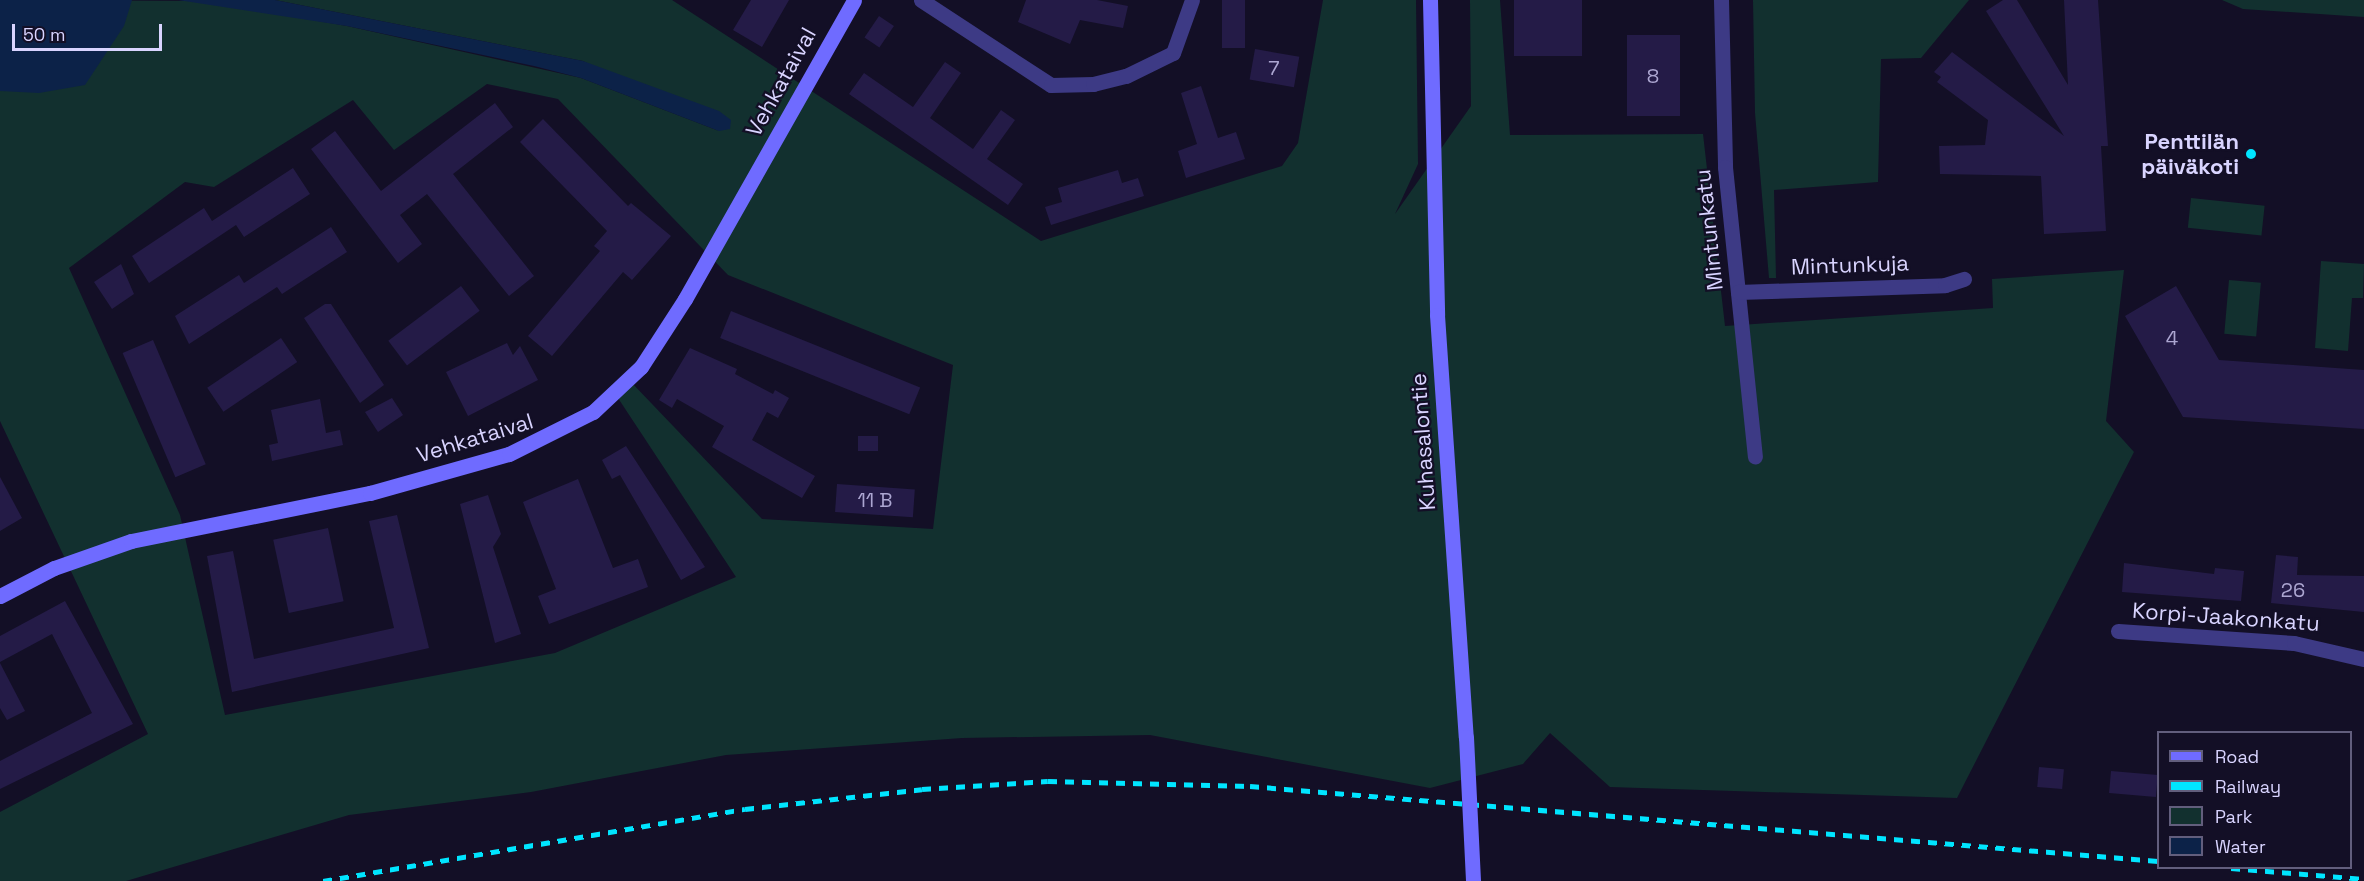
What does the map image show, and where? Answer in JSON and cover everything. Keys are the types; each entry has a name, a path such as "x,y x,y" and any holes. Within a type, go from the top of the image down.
{"street":[{"name":"Vehkataival","path":"0,596 54,568 131,541 370,493 509,454 593,412 641,366 685,299 854,0"},
{"path":"921,0 1051,85 1093,84 1126,76 1173,53 1192,0"},
{"name":"Kuhasalontie","path":"1430,0 1437,315 1466,736 1473,881"},
{"name":"Mintunkatu","path":"1721,0 1725,167 1755,456"},
{"name":"Mintunkuja","path":"1738,291 1946,285 1964,279"},
{"name":"Korpi-Jaakonkatu","path":"2118,632 2294,643 2364,659"}],"green space":[{"path":"0,0 204,1 347,26 581,78 719,131 583,61 275,0 672,0 1041,241 1282,166 1298,143 1323,0 1416,0 1418,164 1395,214 1471,106 1470,0 1500,0 1510,135 1703,134 1725,326 1993,308 1992,279 2124,270 2106,421 2134,452 1957,798 1610,787 1550,733 1523,764 1430,788 1150,735 962,738 726,755 531,792 349,815 126,881 0,881 0,812 148,734 0,421","holes":["487,84 558,99 728,275 953,365 933,529 762,519 631,382 616,395 736,577 555,653 225,715 180,515 69,268 185,182 214,187 353,100 394,150"]},
{"path":"1753,0 1969,0 1921,58 1881,59 1878,182 1774,190 1776,278 1769,278 1755,113"},
{"path":"2222,0 2364,0 2364,17 2243,9"},
{"path":"2191,198 2265,206 2261,236 2188,228"},
{"path":"2321,261 2364,264 2363,298 2352,298 2348,351 2315,348"},
{"path":"2229,280 2261,283 2256,337 2224,334"}],"water":[{"path":"0,0 132,0 124,26 85,85 39,93 0,91"},
{"path":"178,0 275,0 583,61 719,111 731,120 730,129 719,131 581,78 534,66 347,26"}],"building":[{"path":"751,0 789,0 762,47 733,30"},
{"path":"1026,0 1097,0 1128,6 1123,28 1080,20 1070,44 1018,22"},
{"path":"1222,0 1245,0 1245,48 1222,48"},
{"path":"1514,0 1582,0 1582,56 1514,56"},
{"path":"2003,0 2017,0 2068,85 2064,0 2098,0 2108,146 2101,146 2106,231 2044,234 2041,176 1940,174 1939,146 1985,145 1988,120 1937,82 1941,77 1934,72 1952,52 2064,136 1986,11"},
{"path":"879,16 894,26 879,48 864,38"},
{"path":"1627,35 1680,35 1680,116 1627,116"},
{"path":"1255,49 1299,57 1294,87 1250,80"},
{"path":"945,62 961,73 930,118 973,149 1001,110 1015,120 987,159 1023,184 1008,205 849,94 864,73 913,107"},
{"path":"1201,86 1218,138 1236,132 1245,159 1186,178 1178,151 1197,144 1181,93"},
{"path":"495,103 513,127 453,174 534,276 509,296 427,194 400,215 422,244 398,263 311,149 335,131 381,191"},
{"path":"543,119 628,206 631,203 671,236 632,280 623,272 552,356 528,336 600,251 594,246 607,231 520,142"},
{"path":"293,168 310,194 244,237 236,225 149,283 132,256 204,208 212,221"},
{"path":"1118,170 1122,183 1138,178 1144,196 1051,225 1045,207 1062,202 1058,188"},
{"path":"331,227 347,252 282,294 277,287 189,344 175,316 239,275 244,283"},
{"path":"121,264 134,294 112,309 94,282"},
{"path":"461,286 480,311 407,366 388,341"},
{"path":"2176,286 2219,360 2364,370 2364,429 2183,417 2125,316"},
{"path":"325,304 331,304 384,385 360,403 304,318"},
{"path":"731,311 920,387 909,414 720,338"},
{"path":"281,338 297,362 223,412 207,388"},
{"path":"153,340 206,464 175,477 123,353"},
{"path":"507,343 513,355 520,346 538,380 468,416 446,372"},
{"path":"690,348 737,369 735,374 773,394 775,390 789,398 778,418 767,412 752,440 815,476 802,498 712,447 724,426 677,399 672,408 659,400"},
{"path":"392,398 403,415 378,432 365,412"},
{"path":"320,399 326,433 340,430 343,445 272,461 269,445 278,443 271,410"},
{"path":"858,436 878,436 878,451 858,451"},
{"path":"626,446 705,567 681,580 620,475 612,479 602,460"},
{"path":"0,477 22,518 0,531"},
{"path":"578,479 613,568 638,559 648,587 549,624 538,596 556,589 523,502"},
{"path":"837,484 915,489 913,517 835,512"},
{"path":"488,495 501,534 493,547 521,634 495,643 460,504"},
{"path":"397,515 429,648 232,692 207,556 233,551 254,659 394,628 369,521"},
{"path":"328,528 344,601 289,613 273,540"},
{"path":"2276,555 2298,557 2297,575 2364,576 2364,612 2271,603"},
{"path":"2124,563 2214,574 2215,568 2244,571 2241,601 2122,592"},
{"path":"65,601 133,724 0,789 0,761 92,713 52,634 0,662 0,636"},
{"path":"0,663 25,711 7,720 0,708"},
{"path":"2039,767 2064,769 2062,789 2037,787"},
{"path":"2111,771 2157,775 2156,797 2109,793"}],"railway":[{"path":"323,881 745,809 922,789 1048,781 1250,786 2157,861"},
{"path":"2243,869 2364,879"}],"place":[{"name":"Penttilän päiväkoti","path":"2251,154"}]}
